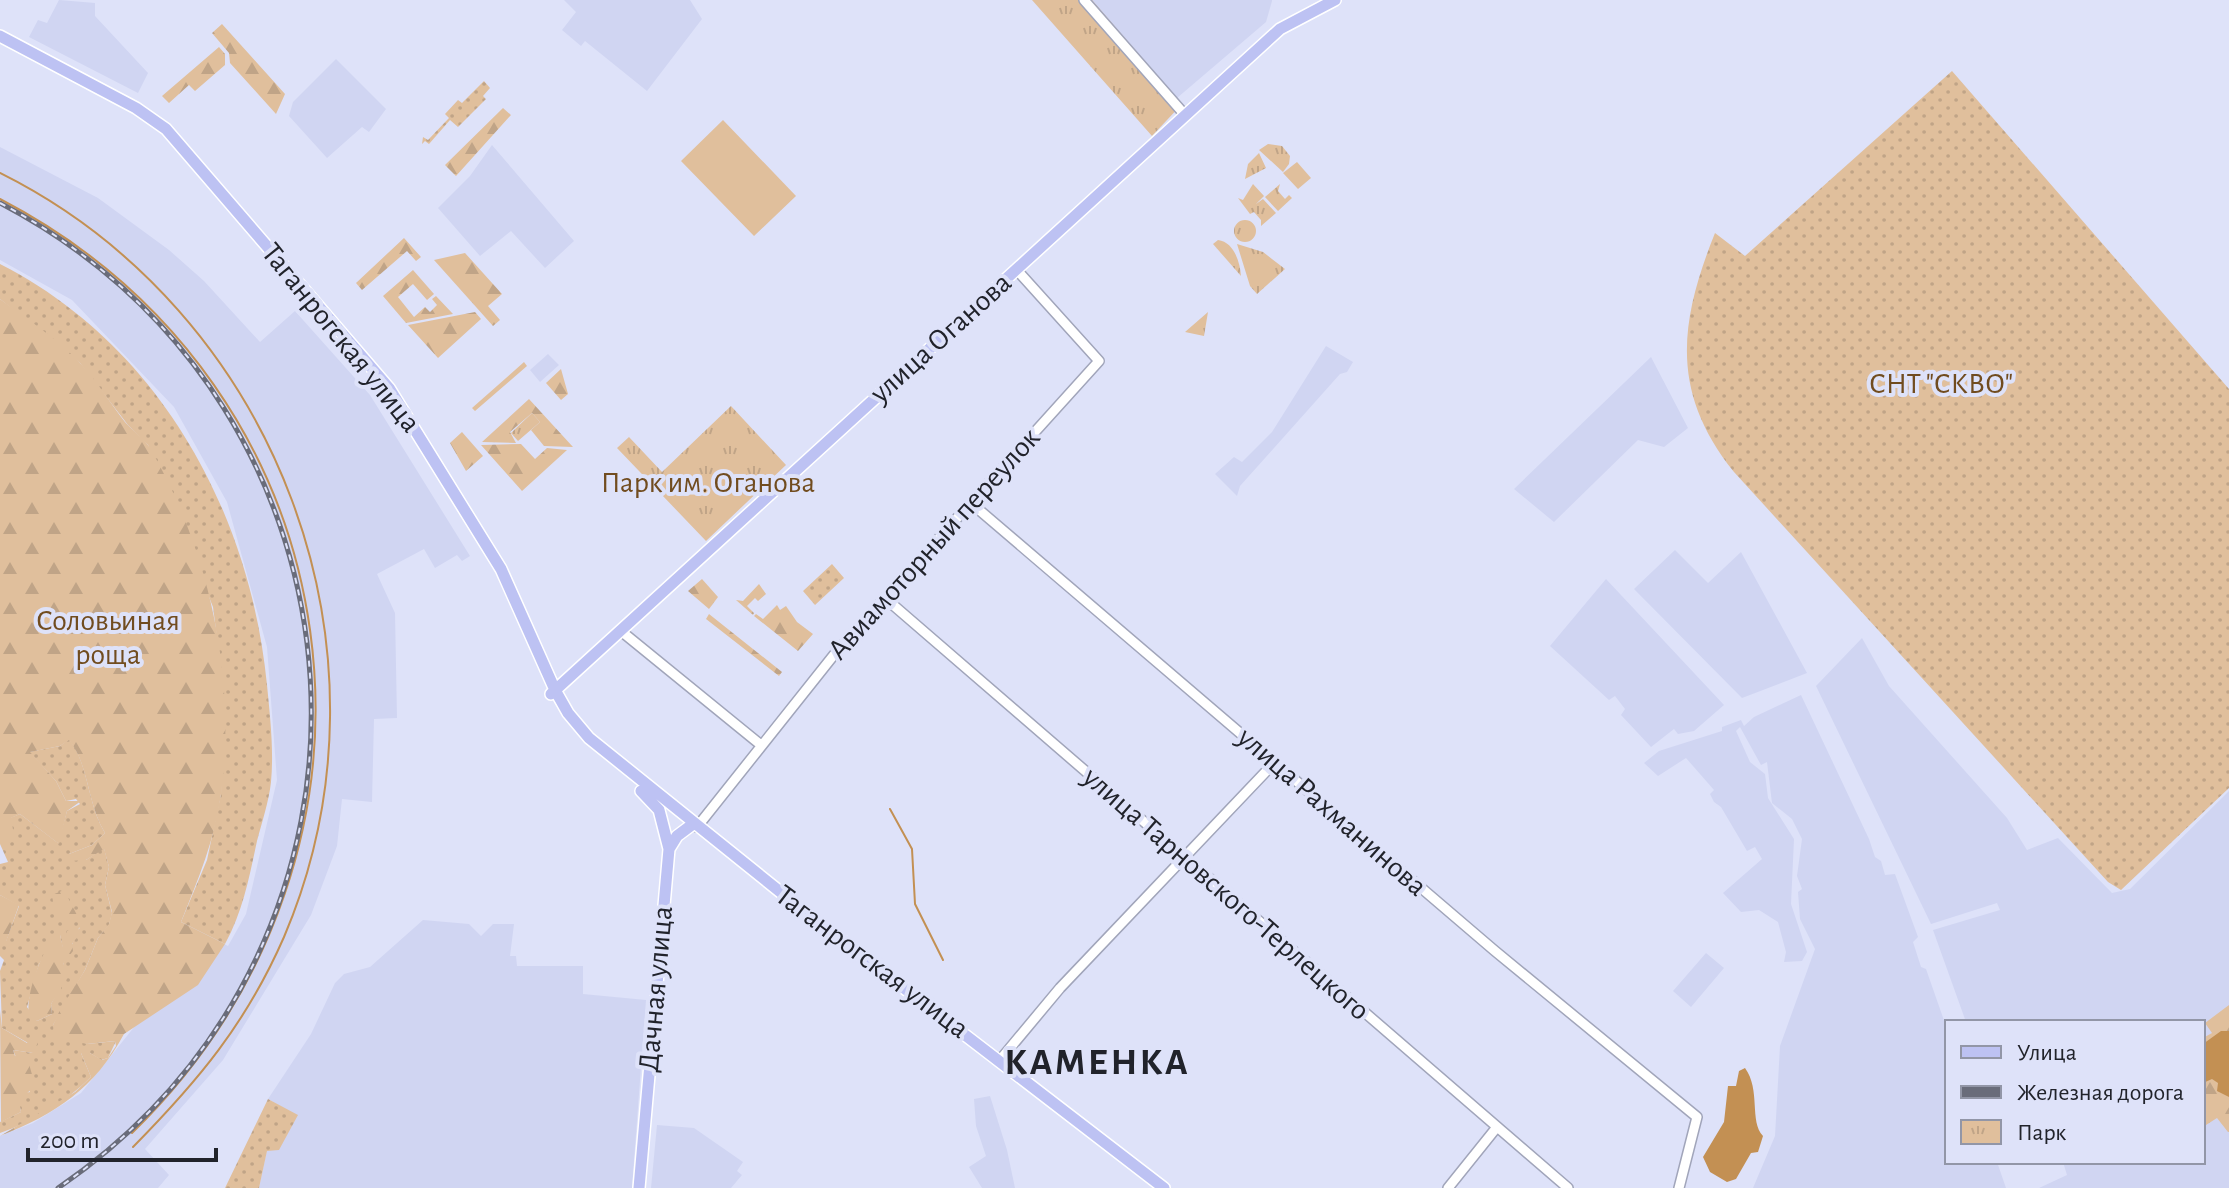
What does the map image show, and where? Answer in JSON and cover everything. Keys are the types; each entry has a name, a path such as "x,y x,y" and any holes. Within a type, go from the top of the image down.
{"main road":[{"name":"улица Оганова","path":"553,692 1287,23 1335,0"},
{"name":"Таганрогская улица","path":"0,36 142,111 166,129 323,313 383,392 498,571 553,692 578,736 647,796"},
{"name":"Таганрогская улица","path":"0,43 133,114 161,134 323,313"},
{"name":"Таганрогская улица","path":"553,692 589,738 695,826 1164,1188"},
{"name":"Дачная улица","path":"639,1188 669,849 665,824 647,796"},
{"path":"669,849 680,833 695,826"}],"street":[{"path":"1084,0 1185,115"},
{"name":"Авиамоторный переулок","path":"695,826 885,598 1099,361 1016,269"},
{"name":"улица Рахманинова","path":"971,503 1274,763 1697,1117 1679,1188"},
{"name":"улица Тарновского-Терлецкого","path":"885,598 1568,1188"},
{"path":"621,631 761,745"},
{"path":"1000,1060 1060,988 1274,763"},
{"path":"1448,1188 1497,1127"}],"shaded area":[{"path":"59,0 95,3 95,16 148,73 138,93 29,37 38,20 47,23"},
{"path":"564,0 690,0 702,19 647,91 585,41 581,46 562,30 576,12"},
{"path":"1092,0 1272,1 1266,22 1177,98"},
{"path":"336,59 386,109 369,132 362,127 327,158 289,116 293,102"},
{"path":"492,145 574,241 545,268 511,231 480,256 438,208 470,176"},
{"path":"0,147 98,198 169,250 204,281 260,342 295,311 370,395 470,556 462,561 457,555 435,568 424,549 377,574 395,613 397,718 374,719 372,802 342,799 337,846 311,915 223,1060 145,1149 169,1175 158,1188 0,1188 0,1136 33,1123 81,1093 135,1026 183,923 228,946 246,914 277,780 267,647 227,502 174,407 72,300 0,260"},
{"path":"1326,346 1353,362 1240,486 1237,496 1215,474 1234,457 1242,462 1272,432"},
{"path":"548,354 559,365 540,382 530,370"},
{"path":"1651,357 1688,428 1664,447 1638,440 1554,522 1514,489"},
{"path":"1675,550 1708,583 1741,552 1807,673 1742,698 1634,589"},
{"path":"1606,579 1724,705 1694,731 1678,734 1674,729 1651,747 1621,715 1625,709 1615,696 1609,700 1550,646"},
{"path":"1862,638 1889,686 2007,818 2027,850 2058,838 2112,893 2130,889 2229,791 2229,1005 2212,1033 2205,1038 2205,1020 1965,1020 1933,930 2000,910 1997,903 1931,924 1816,686"},
{"path":"1801,695 1875,857 1881,861 1885,875 1895,874 1918,937 1913,942 1921,967 1926,969 1945,1023 1945,1164 1998,1164 2006,1188 1753,1188 1775,1136 1780,1046 1815,949 1800,919 1798,892 1802,889 1797,876 1802,839 1792,819 1772,803 1767,762 1761,765 1740,727 1736,731 1750,762 1765,774 1768,798 1794,839 1791,904 1807,952 1802,961 1784,962 1786,952 1778,922 1759,910 1741,912 1723,893 1762,859 1755,847 1747,851 1721,807 1714,802 1710,794 1714,790 1686,758 1658,776 1644,763 1659,751 1722,731 1722,727 1741,720 1744,726 1754,717"},
{"path":"423,920 469,924 481,936 493,924 514,924 510,956 516,956 517,966 583,966 583,994 646,1000 632,1188 259,1188 267,1150 297,1116 268,1099 311,1034 335,983 344,974 370,967"},
{"path":"1706,953 1724,968 1691,1007 1673,991"},
{"path":"2221,1031 2229,1031 2229,1097 2217,1091 2218,1083 2212,1079 2205,1082 2205,1043"},
{"path":"1745,1068 1753,1086 1757,1122 1763,1136 1758,1152 1751,1153 1736,1179 1727,1182 1710,1172 1703,1157 1724,1122 1728,1086 1736,1086 1739,1071"},
{"path":"990,1096 1015,1188 982,1188 969,1167 986,1156 976,1126 974,1099"},
{"path":"2217,1117 2229,1132 2229,1188 2039,1188 2067,1175 2064,1164 2205,1164 2205,1121 2206,1124"},
{"path":"657,1125 694,1128 743,1162 737,1171 742,1175 731,1188 651,1188"}],"green space":[{"path":"1032,0 1092,0 1182,104 1152,136"},
{"path":"222,24 285,94 276,114 230,63 229,53 212,33"},
{"path":"219,47 225,54 225,65 195,91 189,85 169,103 162,96"},
{"name":"СНТ \"СКВО\"","path":"1952,71 2229,389 2229,788 2121,890 2108,882 1734,472 1713,442 1699,414 1690,385 1688,327 1694,297 1715,233 1745,256"},
{"path":"484,81 490,88 483,96 486,99 458,127 450,120 429,144 425,141 422,144 423,137 428,140 449,118 445,114 458,100 462,103"},
{"path":"503,108 511,115 456,176 445,165"},
{"path":"723,120 796,196 754,236 681,161"},
{"path":"1268,144 1282,146 1290,156 1283,172 1259,150"},
{"path":"1259,153 1266,168 1245,179 1248,164"},
{"path":"1297,162 1311,178 1298,189 1283,173"},
{"path":"1253,184 1264,196 1256,204 1263,199 1276,213 1261,226 1261,220 1254,212 1250,214 1238,198 1243,200"},
{"path":"1280,184 1278,191 1285,199 1289,195 1292,198 1278,211 1265,197"},
{"path":"1245,220 1253,223 1256,231 1253,239 1245,242 1237,239 1234,231 1237,223"},
{"path":"404,238 421,257 416,261 407,251 362,290 356,283"},
{"path":"1218,240 1232,249 1238,259 1241,276 1213,244"},
{"path":"1237,244 1263,252 1285,269 1257,294 1250,286"},
{"path":"465,253 502,294 488,306 500,320 493,326 434,260"},
{"path":"0,264 56,298 106,339 150,387 187,440 217,497 240,557 257,620 267,685 272,770 269,797 245,894 225,944 181,922 207,860 221,794 223,684 213,607 148,445 128,425 80,363 0,299"},
{"path":"413,270 434,294 427,300 413,284 398,297 414,317 425,307 430,312 437,305 432,299 436,296 453,314 406,323 383,296"},
{"name":"Соловьиная роща","path":"0,299 72,355 125,422 148,444 171,487 203,571 221,660 225,750 215,827 181,922 225,944 198,985 124,1034 113,1053 100,1070 72,1097 39,1118 0,1136 75,1092 91,1077 81,1053 90,1053 102,1060 108,1058 116,1046 115,1041 87,1044 54,1037 53,1025 85,970 112,912 105,885 109,867 104,849 86,860 69,861 69,854 92,845 105,833 81,761 69,740 60,746 30,752 56,781 66,801 81,801 67,811 59,844 20,814 11,818 15,841 0,844"},
{"path":"475,312 481,319 438,358 408,325"},
{"path":"1208,312 1204,336 1185,332"},
{"path":"524,362 527,366 475,411 472,408"},
{"path":"561,369 568,394 561,400 546,383"},
{"path":"529,399 573,447 544,446 531,430 540,422 532,413 510,432 516,443 482,442"},
{"name":"Парк им. Оганова","path":"731,406 786,465 706,541 617,448 629,437 662,472"},
{"path":"532,413 540,422 518,441 511,433"},
{"path":"462,432 483,456 466,471 450,443"},
{"path":"521,444 535,459 547,448 567,450 522,491 481,445"},
{"path":"832,564 844,578 815,605 803,591"},
{"path":"702,579 718,597 709,609 688,591"},
{"path":"759,584 766,594 758,601 755,598 747,606 753,615 736,600 743,601"},
{"path":"777,605 780,610 786,606 797,622 813,634 798,651 754,616 756,614 763,619"},
{"path":"709,614 782,672 779,676 706,619"},
{"path":"69,739 76,749 105,833 92,845 69,854 86,860 104,848 109,867 105,885 112,913 109,925 98,938 85,970 53,1025 87,1044 116,1041 108,1058 101,1060 90,1053 81,1053 91,1077 71,1095 37,1117 0,1133 0,1122 21,1112 19,1103 24,1093 30,1092 13,1050 33,1053 28,1043 2,1028 0,971 4,960 0,956 0,941 6,941 19,906 0,895 0,864 8,862 0,844 10,818 20,814 58,843 67,811 80,804 76,799 66,801 56,781 29,752 60,746","holes":["80,927 63,964 67,975 51,1004 52,1014 37,1021 27,1007 39,964 60,935 63,949"]},
{"path":"64,890 78,917 68,924 54,908 52,895"},
{"path":"0,895 19,905 6,942 0,941"},
{"path":"76,926 81,932 63,964 72,971 61,988 64,995 57,995 51,1004 52,1014 37,1021 29,1016 28,1007 44,952 54,935 60,935 63,947 67,931"},
{"path":"2229,1005 2229,1132 2217,1118 2206,1125 2205,1037 2212,1033 2205,1023"},
{"path":"0,1010 2,1028 27,1043 33,1036 39,1040 33,1053 13,1050 15,1056 27,1057 35,1085 22,1099 21,1112 1,1122"},
{"path":"268,1099 298,1115 279,1150 267,1151 259,1188 225,1188"}],"waterway":[{"path":"0,173 97,234 178,310 244,400 292,500 321,606 330,716 318,828 284,937 254,997 219,1050 179,1099 133,1147"},
{"path":"0,199 121,282 214,385 277,503 310,631 313,763 284,895 224,1020 132,1133"},
{"path":"890,809 912,849 915,904 943,960"}],"railway":[{"path":"0,203 129,293 224,408 284,539 310,679 301,821 256,958 175,1083 58,1188"}],"district":[{"name":"КАМЕНКА","path":"1097,1063"}]}
